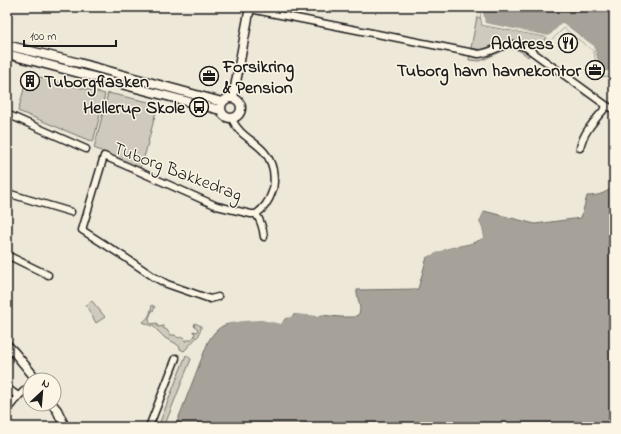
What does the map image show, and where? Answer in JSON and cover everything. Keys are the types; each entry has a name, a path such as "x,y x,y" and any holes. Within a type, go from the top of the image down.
{"street":[{"path":"233,98 250,8 480,54 486,53 506,44 520,45 527,48 607,106 614,109"},
{"path":"7,46 79,63 221,106"},
{"path":"7,54 221,106"},
{"path":"227,98 233,98 239,101 242,108 238,116 232,119 223,115 221,106 227,98"},
{"path":"580,148 582,140 591,125 607,106"},
{"path":"7,114 86,149"},
{"path":"232,119 237,129 266,153 271,164 274,188 263,209 256,214 263,228 264,237"},
{"name":"Tuborg Bakkedrag","path":"218,297 210,299 160,281 82,230 104,156 217,206 256,214"},
{"path":"7,193 71,212"},
{"path":"7,255 48,275"},
{"path":"7,344 30,372"},
{"path":"150,427 176,358"},
{"path":"7,388 18,396"},
{"path":"7,410 22,392"},
{"path":"58,412 65,427"}],"shaded area":[{"path":"463,7 614,7 614,75 599,77 594,52 564,28 551,40 547,39 547,37 482,25 480,10"},
{"path":"477,17 481,18 482,25 548,37 540,45 537,45 534,48 522,41 506,40 482,50 471,48"},
{"path":"519,46 530,53 528,57 518,50 507,49 480,61 469,60 470,54"},
{"path":"35,76 105,94 93,142 18,111 25,85 32,87"},
{"path":"108,93 158,104 140,168 94,148"},
{"path":"614,186 614,427 178,427 177,422 208,342 215,332 222,326 233,322 249,320 263,320 281,323 289,316 298,314 354,317 359,314 360,311 357,290 418,289 427,257 448,248 476,242 484,237 482,227 479,222 484,211 535,224 581,218 587,196 602,194"},
{"path":"92,301 105,317 96,323 86,305"},
{"path":"152,305 155,307 149,319 151,324 157,323 158,327 164,326 163,328 167,330 170,335 175,335 178,338 183,337 186,341 194,337 195,333 193,331 197,332 198,330 194,326 195,323 201,326 199,335 184,351 175,343 165,338 154,327 143,322 147,319"},
{"path":"186,355 191,359 164,427 158,427"}],"pier":[{"path":"463,7 482,7 485,23 549,36 562,23 594,46 600,71 614,71 614,75 599,77 594,52 564,28 551,40 547,39 547,37 482,25 480,10"},
{"path":"482,211 484,211 479,222 482,227 484,237 471,243 448,248 427,257 428,254 447,247 471,242 482,236 477,222"},
{"path":"292,312 321,313 321,315 293,314 291,317 285,318 281,324 261,320 225,324 226,322 244,319 261,318 280,321"}],"place":[{"name":"Address","path":"568,43"},
{"name":"Tuborg havn havnekontor","path":"595,70"},
{"name":"Forsikring & Pension","path":"209,76"},
{"name":"Tuborgflasken","path":"30,81"},
{"name":"Hellerup Skole","path":"199,107"}]}
